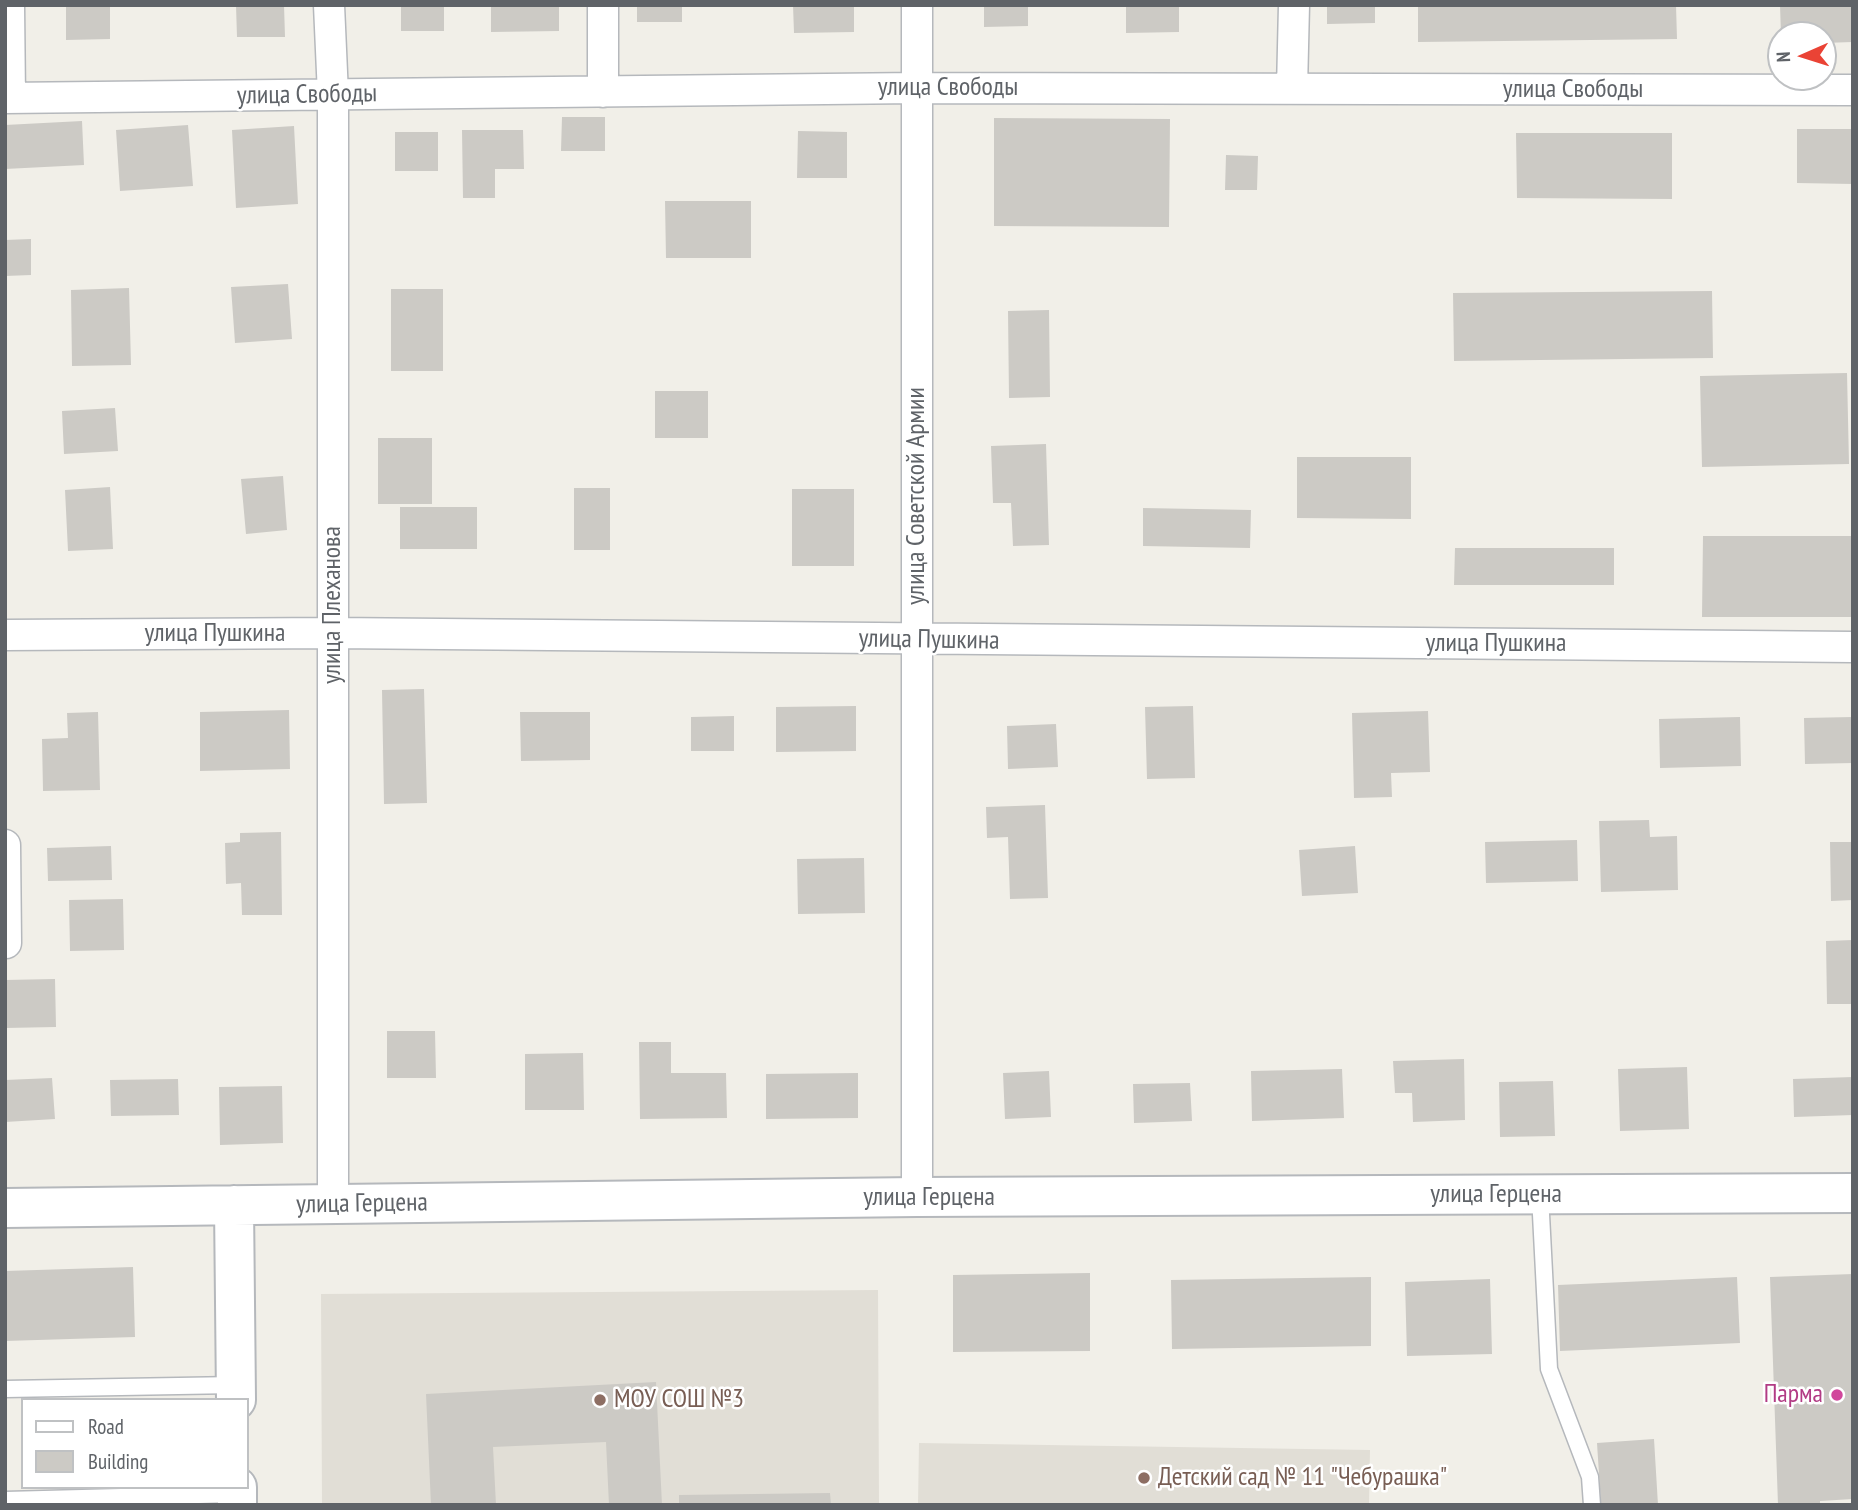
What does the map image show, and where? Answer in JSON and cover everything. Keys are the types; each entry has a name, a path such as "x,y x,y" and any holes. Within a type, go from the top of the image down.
{"street":[{"name":"улица Свободы","path":"9,5 8,98 917,88 1853,90"},
{"name":"улица Плеханова","path":"329,5 333,95 333,1204"},
{"path":"603,5 603,92"},
{"name":"улица Советской Армии","path":"917,5 917,1197"},
{"path":"1292,89 1294,5"},
{"name":"улица Пушкина","path":"5,635 333,633 1853,647"},
{"path":"5,845 6,943"},
{"name":"улица Герцена","path":"5,1208 917,1197 1853,1193"},
{"path":"234,1205 236,1393"}],"lane":[{"path":"1540,1195 1549,1369 1590,1477 1592,1505"},
{"path":"5,1389 236,1393"},
{"path":"5,1500 237,1495"}],"shaded area":[{"name":"МОУ СОШ №3","path":"878,1290 879,1505 322,1505 321,1294"},
{"name":"Детский сад № 11 \"Чебурашка\"","path":"919,1443 1370,1450 1369,1505 918,1505"}],"building":[{"path":"66,5 110,5 110,39 66,40"},
{"path":"236,5 284,5 285,37 237,37"},
{"path":"401,5 444,5 444,31 401,31"},
{"path":"491,5 559,5 559,31 491,32"},
{"path":"637,5 682,5 682,22 637,22"},
{"path":"793,5 854,5 854,32 794,33"},
{"path":"984,5 1028,5 1028,26 984,27"},
{"path":"1126,5 1179,5 1179,32 1126,33"},
{"path":"1327,5 1375,5 1375,23 1327,24"},
{"path":"1418,5 1676,5 1677,39 1418,42"},
{"path":"1780,5 1853,5 1853,42 1837,43 1837,21 1781,21"},
{"path":"562,117 605,117 605,151 561,151"},
{"path":"994,118 1170,119 1169,227 994,226"},
{"path":"82,121 84,165 5,169 5,125"},
{"path":"188,125 193,186 120,191 116,130"},
{"path":"294,126 298,204 236,208 232,130"},
{"path":"1797,129 1853,129 1853,184 1797,183"},
{"path":"462,130 523,130 524,169 495,169 495,198 463,198"},
{"path":"798,131 847,132 847,178 797,178"},
{"path":"395,132 438,132 438,171 395,171"},
{"path":"1516,133 1672,133 1672,199 1517,198"},
{"path":"1226,155 1258,156 1257,190 1225,190"},
{"path":"665,201 751,201 751,258 666,258"},
{"path":"31,239 31,275 5,276 5,240"},
{"path":"288,284 292,339 235,343 231,287"},
{"path":"129,288 131,365 72,366 71,290"},
{"path":"391,289 443,289 443,371 391,371"},
{"path":"1712,291 1713,358 1454,361 1453,293"},
{"path":"1049,310 1050,397 1009,398 1008,311"},
{"path":"1847,373 1849,464 1702,467 1700,376"},
{"path":"655,391 708,391 708,438 655,438"},
{"path":"115,408 118,451 64,454 62,411"},
{"path":"378,438 432,438 432,504 378,504"},
{"path":"1046,444 1049,545 1013,546 1011,503 993,503 991,446"},
{"path":"1297,457 1411,457 1411,519 1297,518"},
{"path":"283,476 287,530 246,534 241,479"},
{"path":"110,487 113,549 68,551 65,490"},
{"path":"574,488 610,488 610,550 574,550"},
{"path":"792,489 854,489 854,566 792,566"},
{"path":"400,507 477,507 477,549 400,549"},
{"path":"1143,508 1251,510 1250,548 1143,546"},
{"path":"1703,536 1853,536 1853,617 1702,617"},
{"path":"1455,548 1614,548 1614,585 1454,585"},
{"path":"424,689 427,803 384,804 382,690"},
{"path":"856,706 856,751 776,752 776,707"},
{"path":"1193,706 1195,778 1147,779 1145,707"},
{"path":"289,710 290,769 200,771 200,712"},
{"path":"1428,711 1430,772 1391,773 1392,797 1354,798 1352,713"},
{"path":"98,712 100,790 43,791 42,739 68,738 67,713"},
{"path":"520,712 590,712 590,760 521,761"},
{"path":"734,716 734,751 691,751 691,717"},
{"path":"1740,717 1741,766 1660,768 1659,719"},
{"path":"1853,717 1853,763 1805,764 1804,718"},
{"path":"1056,724 1058,767 1008,769 1007,726"},
{"path":"1045,805 1048,898 1010,899 1008,837 987,838 986,807"},
{"path":"1649,820 1650,837 1677,836 1678,890 1601,892 1599,821"},
{"path":"281,832 282,915 242,915 241,883 226,884 225,843 240,842 240,833"},
{"path":"1577,840 1578,881 1486,883 1485,842"},
{"path":"1830,842 1853,842 1853,900 1831,901"},
{"path":"111,846 112,880 48,881 47,848"},
{"path":"1355,846 1358,893 1302,896 1299,850"},
{"path":"864,858 865,913 798,914 797,859"},
{"path":"123,899 124,950 70,951 69,900"},
{"path":"1853,940 1853,1004 1827,1004 1826,941"},
{"path":"55,979 56,1027 5,1028 5,980"},
{"path":"387,1031 435,1031 436,1078 387,1078"},
{"path":"639,1042 671,1042 671,1073 726,1073 727,1118 640,1119"},
{"path":"583,1053 584,1110 525,1110 525,1054"},
{"path":"1464,1059 1465,1120 1413,1122 1412,1093 1395,1093 1393,1061"},
{"path":"1687,1067 1689,1129 1620,1131 1618,1069"},
{"path":"1342,1069 1344,1118 1252,1121 1251,1071"},
{"path":"1049,1071 1051,1117 1005,1119 1003,1073"},
{"path":"858,1073 858,1118 766,1119 766,1074"},
{"path":"1853,1077 1853,1115 1794,1117 1793,1079"},
{"path":"52,1078 55,1119 5,1122 5,1080"},
{"path":"178,1079 179,1115 111,1116 110,1080"},
{"path":"1553,1081 1555,1136 1500,1137 1499,1082"},
{"path":"1190,1083 1192,1121 1134,1123 1133,1084"},
{"path":"282,1086 283,1143 220,1145 219,1087"},
{"path":"133,1267 135,1337 5,1341 5,1271"},
{"path":"1090,1273 1090,1351 953,1352 953,1275"},
{"path":"1853,1274 1853,1499 1820,1501 1820,1505 1778,1505 1770,1277"},
{"path":"1371,1277 1371,1346 1172,1349 1171,1280"},
{"path":"1737,1277 1740,1343 1560,1351 1558,1285"},
{"path":"1490,1279 1492,1354 1407,1356 1405,1282"},
{"path":"656,1382 662,1505 609,1505 606,1442 493,1447 496,1505 431,1505 426,1394"},
{"path":"1654,1439 1658,1505 1601,1505 1597,1443"},
{"path":"830,1493 831,1505 679,1505 679,1495"}],"place":[{"name":"Парма","path":"1837,1395"},
{"name":"МОУ СОШ №3","path":"600,1400"},
{"name":"Детский сад № 11 \"Чебурашка\"","path":"1144,1478"}]}
